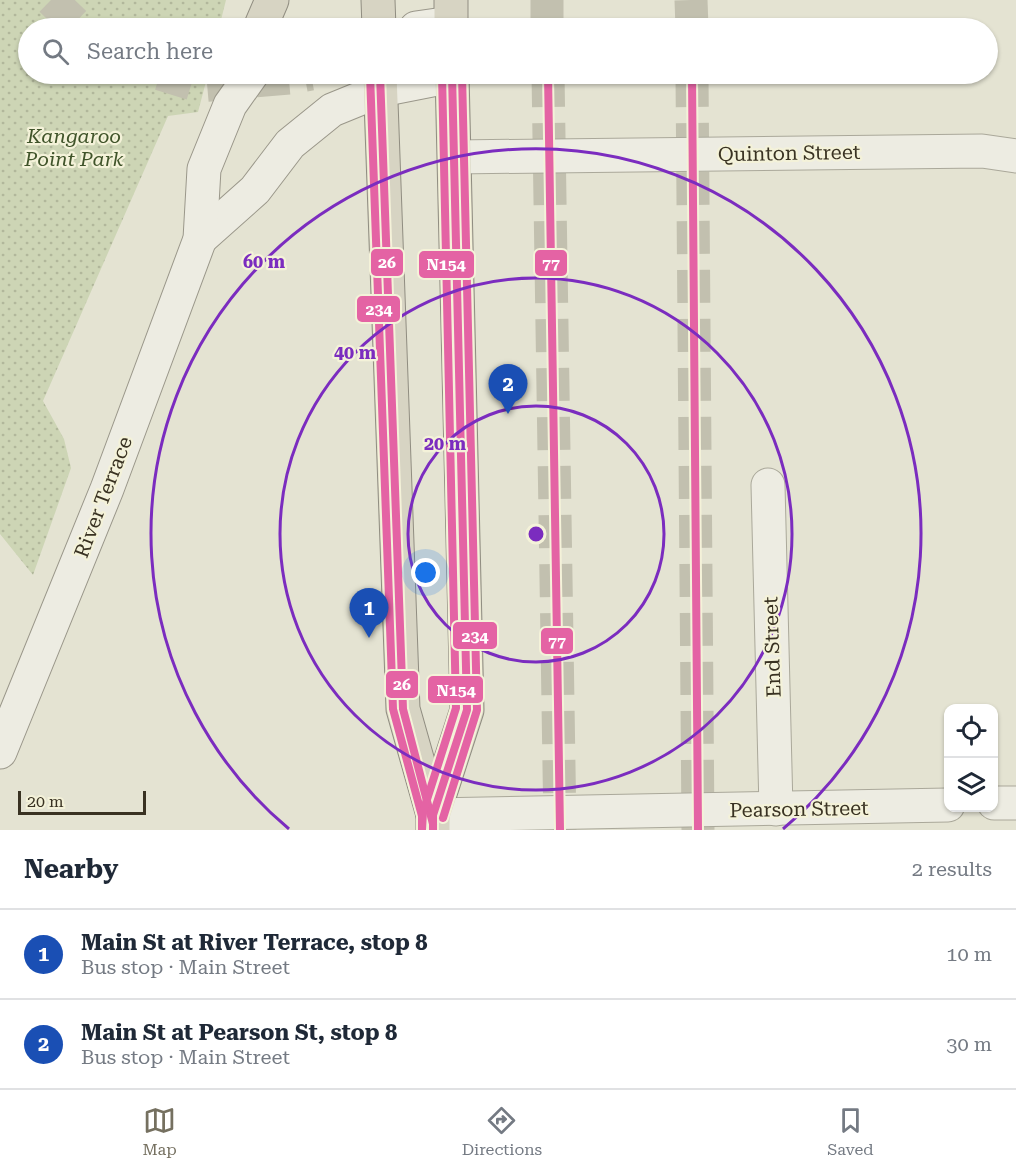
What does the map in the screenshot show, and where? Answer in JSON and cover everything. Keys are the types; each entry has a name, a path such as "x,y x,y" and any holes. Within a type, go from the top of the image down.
{"highway":[{"path":"264,18 272,0"},
{"path":"378,0 379,18"},
{"path":"381,84 403,709 433,822"},
{"path":"433,822 467,710 452,84"}],"street":[{"name":"River Terrace","path":"0,752 107,489 200,239 204,169 230,105 245,84"},
{"name":"River Terrace","path":"200,239 255,190 273,164 312,124 378,84"},
{"name":"Quinton Street","path":"454,157 982,151 1016,156"},
{"name":"End Street","path":"768,485 776,809"},
{"path":"998,803 1016,803"},
{"name":"Pearson Street","path":"433,822 944,805"}],"green space":[{"name":"Kangaroo Point Park","path":"0,0 226,0 222,18 18,18 18,84 205,84 198,112 168,116 43,401 64,439 71,468 33,575 0,534"}],"tunnel":[{"path":"51,0 70,18"},
{"path":"547,0 547,18"},
{"path":"691,0 692,18"},
{"path":"192,84 199,86 222,84"},
{"path":"548,84 560,830"},
{"path":"692,84 698,830"}],"transit line":[{"name":"234","path":"370,84 393,709 422,816 422,830"},
{"name":"26","path":"380,84 403,709 433,824"},
{"name":"N154","path":"422,830 423,812 456,708 442,84"},
{"name":"26","path":"433,830 433,815 467,710 452,84"},
{"name":"234","path":"443,818 477,710 462,84"},
{"name":"77","path":"548,84 560,830"},
{"name":"77","path":"692,84 698,830"}],"place":[{"name":"Main St at Pearson St, stop 8","path":"508,414"},
{"name":"Main St at River Terrace, stop 8","path":"369,638"}]}
